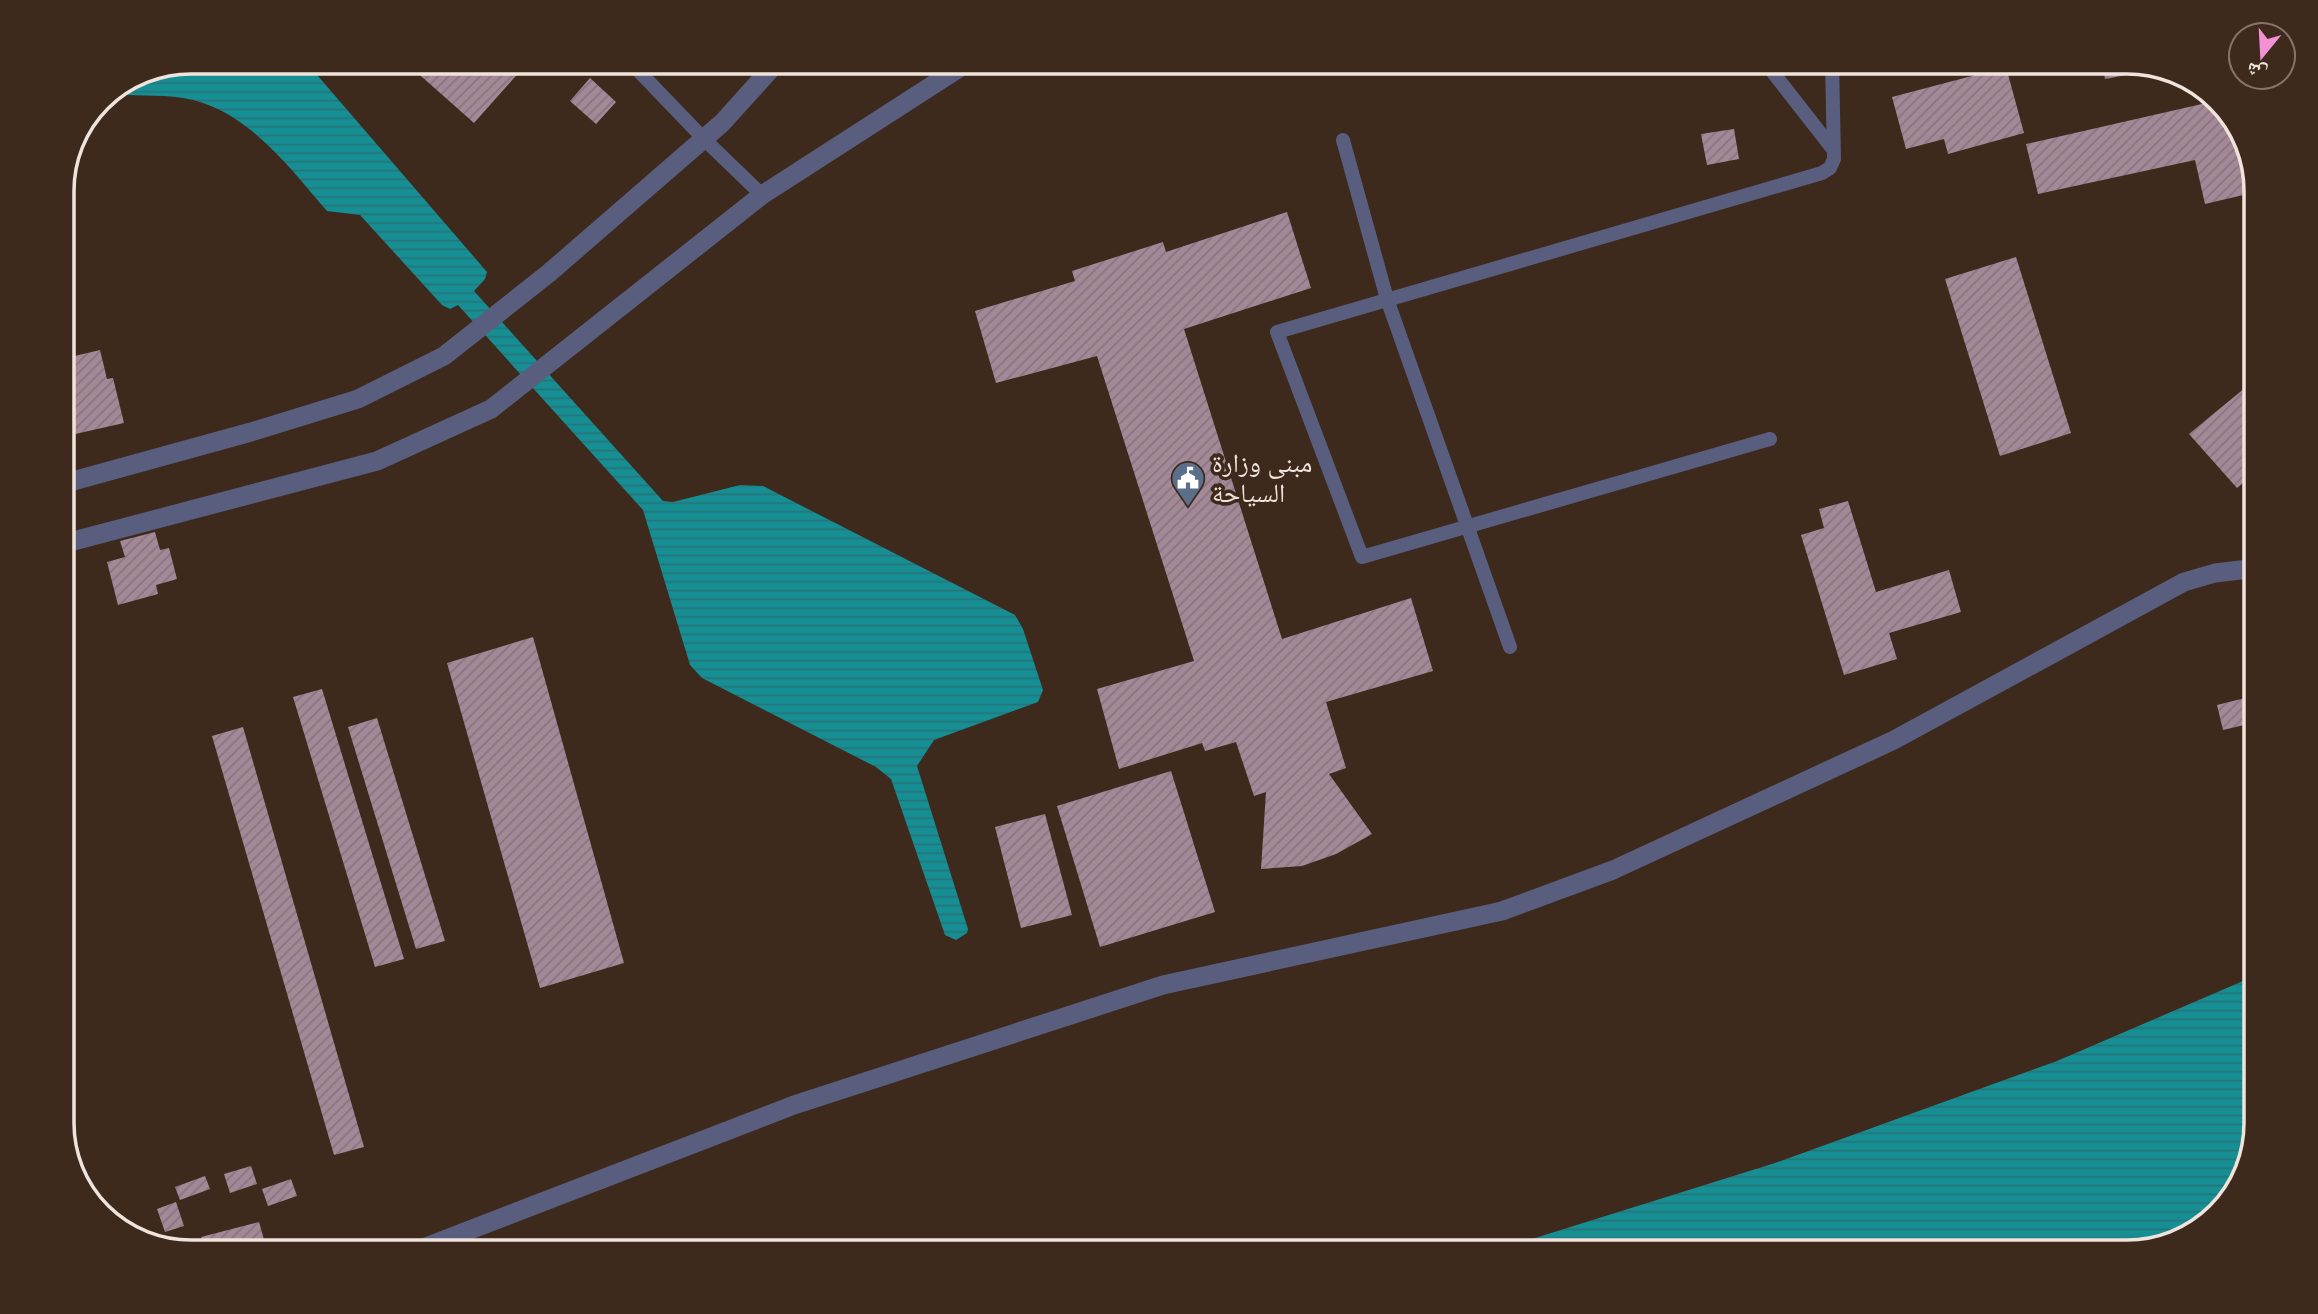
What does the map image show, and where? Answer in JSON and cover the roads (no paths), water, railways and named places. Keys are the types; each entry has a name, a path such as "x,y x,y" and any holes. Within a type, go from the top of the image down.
{"street":[{"path":"74,480 251,432 358,399 444,356 549,273 704,139 766,74"},
{"path":"74,541 377,461 491,409 762,195 951,74"},
{"path":"444,1240 794,1105 1163,985 1502,911 1553,894 1613,870 1894,740 2184,582 2215,573 2244,570"}],"lane":[{"path":"642,74 762,195"},
{"path":"1774,74 1832,148"},
{"path":"1770,439 1362,557 1277,332 1822,173 1830,168 1833,159 1832,74"},
{"path":"1343,140 1387,299 1510,647"}],"water":[{"path":"175,74 316,74 487,272 485,279 474,291 663,501 673,502 740,485 763,486 1015,615 1023,629 1043,690 1038,702 934,740 917,766 968,929 967,933 956,940 945,935 891,779 876,767 702,678 690,665 643,510 458,305 450,309 442,305 360,215 327,211 264,142 227,114 206,104 183,98 124,95 132,89"},
{"path":"2244,981 2244,1139 2236,1168 2220,1195 2186,1225 2158,1237 2143,1240 1529,1240 1775,1163 2057,1061"}],"place":[{"name":"مبنى وزارة السياحة","path":"1188,508"}]}
